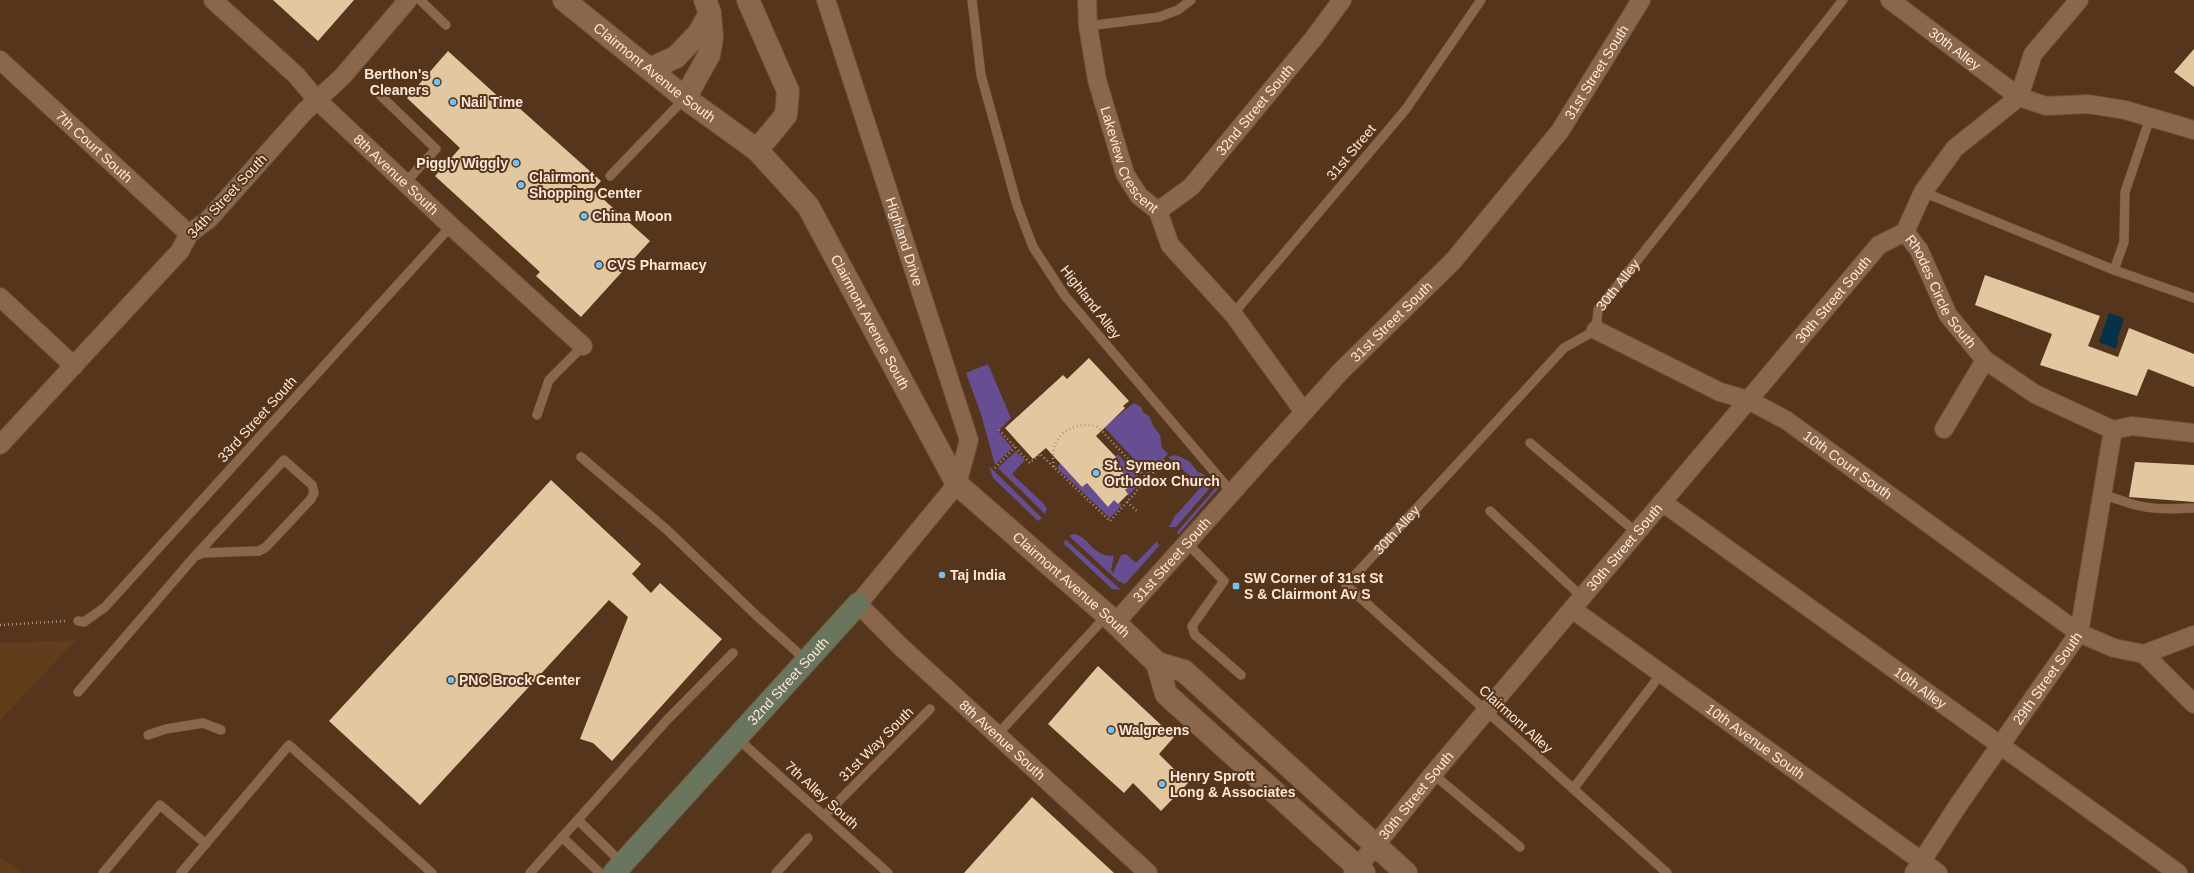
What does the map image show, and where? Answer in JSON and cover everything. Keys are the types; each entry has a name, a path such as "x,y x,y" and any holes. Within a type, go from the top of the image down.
{"main road":[{"name":"32nd Street South","path":"616,871 738,739 858,604"}],"street":[{"name":"8th Avenue South","path":"213,0 296,75 317,100 405,183 583,346"},
{"name":"34th Street South","path":"0,445 180,251 189,234 209,219 305,111 342,77 408,0"},
{"name":"Clairmont Avenue South","path":"564,0 685,98 757,150 808,206 957,484 1111,619 1157,663 1184,671 1406,873"},
{"path":"748,0 788,91 786,115 757,150"},
{"name":"Highland Drive","path":"826,0 969,440 957,484"},
{"name":"Lakeview Crescent","path":"1087,0 1088,26 1097,80 1125,174 1139,196 1158,211 1170,245 1233,314 1304,412"},
{"name":"32nd Street South","path":"1158,211 1191,187 1314,38 1342,0"},
{"name":"31st Street South","path":"1111,619 1187,543 1233,494 1340,372 1454,260 1555,138 1641,0"},
{"name":"30th Alley","path":"1890,0 2019,97"},
{"path":"2079,0 2033,54 2019,97 2046,106 2088,104 2125,110 2194,130"},
{"path":"650,69 676,57 699,33 707,6"},
{"path":"685,98 709,55 712,37 707,6"},
{"name":"7th Court South","path":"0,60 189,234"},
{"name":"Rhodes Circle South","path":"2019,97 1955,148 1923,192 1905,232 1919,250 1948,315 1985,360 2035,394 2113,430"},
{"name":"30th Street South","path":"1358,871 1375,845 1433,774 1879,245 1905,232"},
{"path":"0,297 74,366"},
{"name":"10th Court South","path":"1596,330 1720,392 1748,400 1786,420 2079,633 2114,648 2144,654"},
{"path":"1944,429 1985,360"},
{"path":"2113,430 2132,426 2194,433"},
{"name":"29th Street South","path":"1918,868 1959,804 2002,745 2079,633 2113,430"},
{"name":"32nd Street South","path":"858,604 957,484"},
{"name":"10th Alley","path":"1662,502 2178,873"},
{"name":"10th Avenue South","path":"1577,603 1661,674 1918,868 1938,873"},
{"name":"8th Avenue South","path":"858,604 901,647 1148,873"},
{"path":"2194,635 2144,654 2194,704"},
{"name":"Clairmont Avenue South","path":"1157,663 1166,694 1358,871"}],"lane":[{"path":"420,0 446,25"},
{"name":"Highland Alley","path":"972,0 981,75 1017,205 1033,247 1065,296 1233,494"},
{"path":"1088,26 1159,17 1178,10 1190,0"},
{"name":"31st Street","path":"1233,314 1406,109 1481,0"},
{"name":"30th Alley","path":"1346,585 1564,348 1596,330 1598,310 1843,0"},
{"path":"380,95 436,149 405,183"},
{"path":"610,176 685,98"},
{"path":"2114,270 2124,242 2125,192 2150,118"},
{"path":"1923,192 2114,270 2194,298"},
{"name":"33rd Street South","path":"78,621 84,622 105,607 451,226"},
{"path":"537,415 549,380 583,346"},
{"path":"1530,443 1636,532"},
{"path":"581,457 666,529 758,617 807,660"},
{"path":"78,692 195,556 284,460 312,485 314,493 311,499 266,547 259,551 204,554 195,556"},
{"path":"2102,495 2118,498 2133,504 2173,509 2194,508"},
{"path":"1490,511 1577,603"},
{"path":"1187,543 1224,580 1192,626 1195,635 1241,675"},
{"name":"Clairmont Alley","path":"1346,585 1667,873"},
{"path":"997,735 1111,619"},
{"path":"530,873 667,720 733,653"},
{"path":"1573,789 1661,674"},
{"name":"31st Way South","path":"824,816 930,709"},
{"path":"148,735 166,729 203,723 221,730"},
{"name":"7th Alley South","path":"738,739 888,873"},
{"path":"181,873 289,745 432,873"},
{"path":"1433,774 1520,848"},
{"path":"103,873 160,805 206,844"},
{"path":"578,820 616,871"},
{"path":"562,837 600,873"},
{"path":"776,873 808,838"}],"path":[{"path":"1054,468 1053,452 1055,443 1059,437 1074,427 1091,425 1098,427 1147,479"},
{"path":"999,430 1030,463 1040,454 1110,521 1166,458"},
{"path":"995,468 1015,447"},
{"path":"1127,502 1138,512"},
{"path":"0,625 78,621"}],"shaded area":[{"path":"988,364 1011,418 998,431 1012,448 995,465 981,414 966,373"},
{"path":"1134,403 1141,407 1143,412 1150,417 1153,426 1160,435 1162,448 1168,454 1148,474 1104,427"},
{"path":"1016,451 1025,460 1012,474 1044,504 1047,509 1045,514 998,468"},
{"path":"1118,454 1142,481 1128,496 1125,490 1132,484 1112,461"},
{"path":"1176,455 1189,461 1198,472 1204,474 1209,489 1176,527 1169,527 1175,516 1202,486 1168,457"},
{"path":"1060,463 1082,487 1087,483 1107,506 1114,500 1120,502 1121,506 1110,518 1057,468"},
{"path":"989,466 1042,518 1038,521 993,478"},
{"path":"1218,485 1217,490 1178,535 1177,532"},
{"path":"1073,534 1083,538 1100,553 1114,556 1111,570 1113,573 1121,555 1126,554 1136,563 1157,541 1159,546 1125,584 1118,581 1069,536"},
{"path":"1065,539 1121,590 1112,589 1064,544"},
{"path":"76,640 0,720 0,643"},
{"path":"0,857 23,873 0,873"}],"water":[{"path":"2109,313 2124,318 2116,349 2099,342"}],"building":[{"path":"273,0 354,0 318,41"},
{"path":"2194,49 2194,87 2174,72"},
{"name":"Clairmont Shopping Center","path":"448,51 503,101 507,97 601,181 593,190 650,241 581,317 536,276 540,272 435,176 460,148 407,98"},
{"path":"1985,275 2100,316 2088,346 2118,357 2129,328 2194,354 2194,387 2148,369 2137,396 2040,365 2052,334 1975,305"},
{"path":"1089,358 1129,401 1123,406 1125,408 1096,436 1116,457 1112,461 1133,484 1125,490 1128,494 1118,504 1114,500 1108,507 1087,483 1082,487 1046,448 1033,459 1005,428 1063,375 1067,379"},
{"path":"2135,462 2194,465 2194,502 2129,497"},
{"name":"PNC Brock Center","path":"551,480 641,564 632,574 651,593 660,583 722,639 612,761 593,743 580,739 628,617 609,600 420,805 329,721"},
{"name":"Walgreens","path":"1098,666 1174,737 1159,754 1188,783 1161,811 1133,783 1124,793 1048,724"},
{"path":"1032,797 1114,873 964,873"}],"place":[{"name":"Berthon's Cleaners","path":"437,82"},
{"name":"Nail Time","path":"453,102"},
{"name":"Piggly Wiggly","path":"516,163"},
{"name":"Clairmont Shopping Center","path":"521,185"},
{"name":"China Moon","path":"584,216"},
{"name":"CVS Pharmacy","path":"599,265"},
{"name":"St. Symeon Orthodox Church","path":"1096,473"},
{"name":"Taj India","path":"942,575"},
{"name":"SW Corner of 31st St S & Clairmont Av S","path":"1236,586"},
{"name":"PNC Brock Center","path":"451,680"},
{"name":"Walgreens","path":"1111,730"},
{"name":"Henry Sprott Long & Associates","path":"1162,784"}]}
